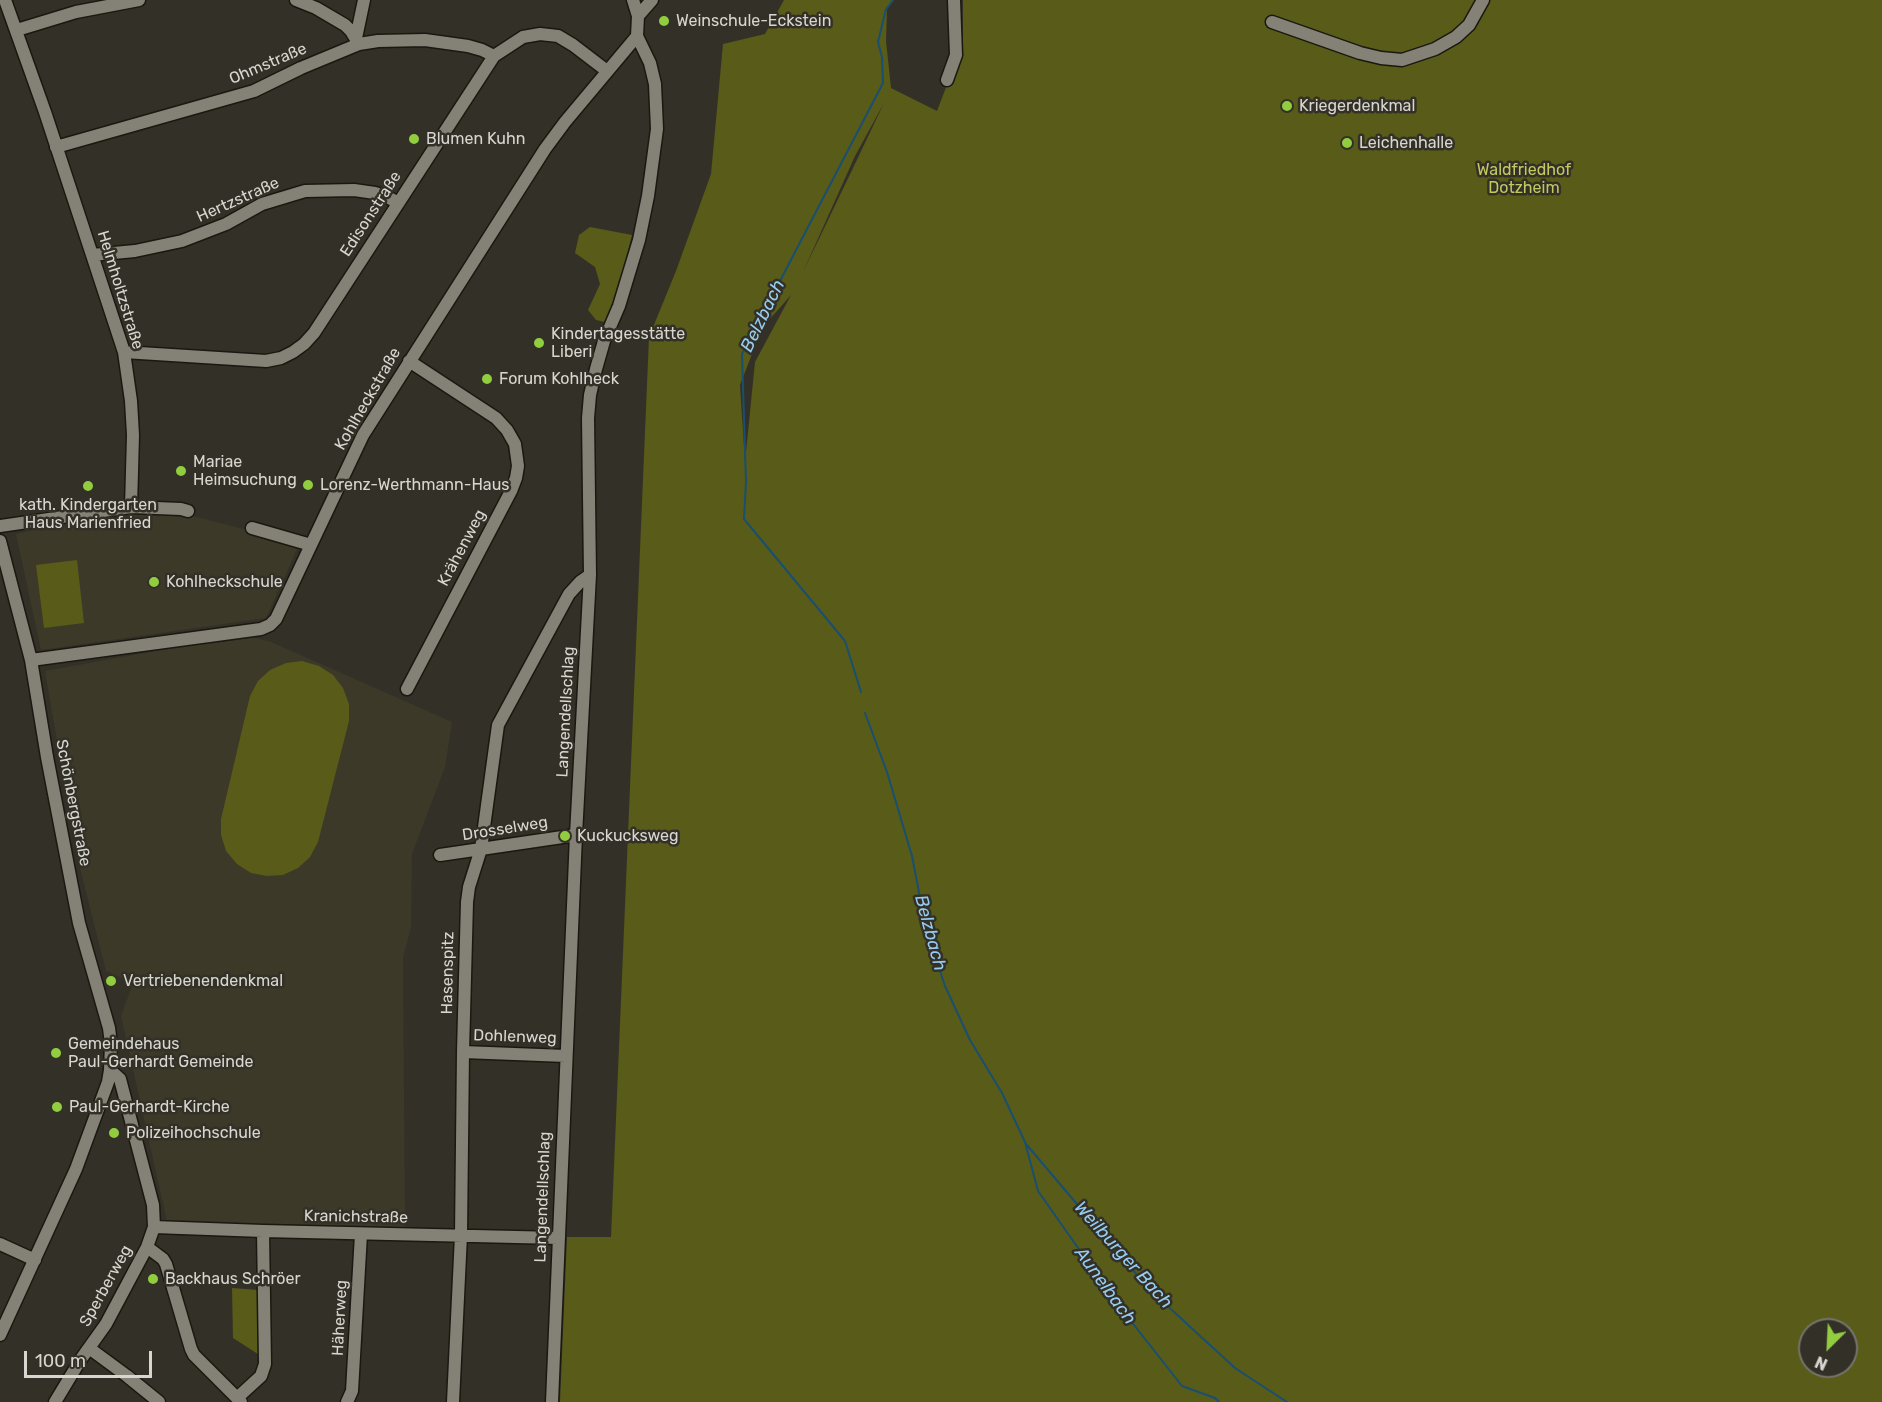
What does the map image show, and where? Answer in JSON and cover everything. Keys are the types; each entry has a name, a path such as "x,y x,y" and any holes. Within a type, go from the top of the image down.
{"street":[{"name":"Helmholtzstraße","path":"6,0 124,352 131,401 131,507"},
{"path":"17,30 76,12 138,0"},
{"path":"296,0 333,17 351,31 358,41"},
{"path":"358,41 363,0"},
{"path":"633,0 638,16 637,36"},
{"path":"638,16 652,0"},
{"path":"947,80 956,55 954,0"},
{"path":"1272,22 1360,53 1402,60 1435,49 1456,37 1469,25 1483,0"},
{"name":"Edisonstraße","path":"124,352 266,361 281,358 293,352 314,333 494,56 523,37 540,34 558,36 608,71"},
{"name":"Kohlheckstraße","path":"31,660 261,629 276,619 363,435 409,360 545,149 637,36"},
{"name":"Langendellschlag","path":"552,1402 576,835 590,575 588,418 590,395 602,350 619,306 639,240 648,196 657,129 655,84 650,63 637,36"},
{"name":"Ohmstraße","path":"56,147 254,91 358,41 425,40 468,46 494,56"},
{"name":"Hertzstraße","path":"92,255 135,252 182,241 226,224 262,204 305,191 354,190 386,196 398,202"},
{"name":"Krähenweg","path":"407,689 511,491 518,466 514,444 507,430 496,418 409,360"},
{"path":"0,526 131,507 188,511"},
{"path":"252,528 311,544"},
{"name":"Schönbergstraße","path":"0,541 31,660 77,914 109,1028 111,1044 108,1082 73,1177 0,1335"},
{"name":"Hasenspitz","path":"453,1402 461,1235 466,902 481,849 498,726 569,594 590,575"},
{"name":"Drosselweg","path":"440,855 576,835"},
{"name":"Dohlenweg","path":"463,1052 566,1056"},
{"path":"110,1070 120,1079 153,1205 154,1227"},
{"name":"Kranichstraße","path":"154,1227 263,1232 558,1238"},
{"name":"Sperberweg","path":"55,1402 106,1324 147,1247 154,1227"},
{"path":"147,1247 158,1254 166,1264 194,1355 239,1400 261,1376 266,1364 263,1232"},
{"name":"Häherweg","path":"347,1402 352,1391 361,1234"},
{"path":"0,1244 35,1260"},
{"path":"89,1348 159,1402"}],"shaded area":[{"name":"Kohlheckschule","path":"139,513 189,515 299,545 266,618 41,650 16,534 73,521"},
{"path":"244,635 271,642 452,722 445,767 412,854 411,927 403,958 405,1227 347,1228 167,1221 121,1016 133,983 106,971 77,856 45,671"}],"green space":[{"name":"Waldfriedhof Dotzheim","path":"784,0 894,0 887,9 886,41 891,88 937,111 963,43 963,0 1882,0 1882,1402 560,1402 567,1237 611,1237 649,337 711,174 723,44 765,34","holes":["884,103 803,272 855,156","791,295 755,362 745,462 740,385 762,328"]},
{"path":"590,227 632,235 620,284 605,322 596,320 588,310 600,284 595,267 575,253 579,235"},
{"path":"77,560 84,623 44,628 36,565"},
{"path":"302,661 319,666 333,675 343,688 349,704 349,721 318,842 310,857 298,868 283,875 267,876 251,873 237,864 226,851 221,835 221,819 250,696 258,681 270,670 286,663"},
{"path":"232,1288 258,1290 261,1356 233,1338"}],"waterway":[{"name":"Belzbach","path":"861,692 845,641 744,519 746,482 742,354 883,83 882,57 878,42 886,9 893,0"},
{"name":"Belzbach","path":"865,713 887,772 912,856 926,929 945,986 970,1040 1002,1093 1025,1142 1038,1191 1116,1302 1182,1386 1215,1398 1219,1402"},
{"name":"Weilburger Bach","path":"1026,1144 1149,1289 1235,1368 1287,1402"}],"place":[{"name":"Weinschule-Eckstein","path":"664,21"},
{"name":"Kriegerdenkmal","path":"1287,106"},
{"name":"Blumen Kuhn","path":"414,139"},
{"name":"Leichenhalle","path":"1347,143"},
{"name":"Kindertagesstätte Liberi","path":"539,343"},
{"name":"Forum Kohlheck","path":"487,379"},
{"name":"Mariae Heimsuchung","path":"181,471"},
{"name":"Lorenz-Werthmann-Haus","path":"308,485"},
{"name":"kath. Kindergarten Haus Marienfried","path":"88,486"},
{"name":"Kohlheckschule","path":"154,582"},
{"name":"Kuckucksweg","path":"565,836"},
{"name":"Vertriebenendenkmal","path":"111,981"},
{"name":"Gemeindehaus Paul-Gerhardt Gemeinde","path":"56,1053"},
{"name":"Paul-Gerhardt-Kirche","path":"57,1107"},
{"name":"Polizeihochschule","path":"114,1133"},
{"name":"Backhaus Schröer","path":"153,1279"}],"water label":[{"name":"Aunelbach","path":"1105,1286"}]}
